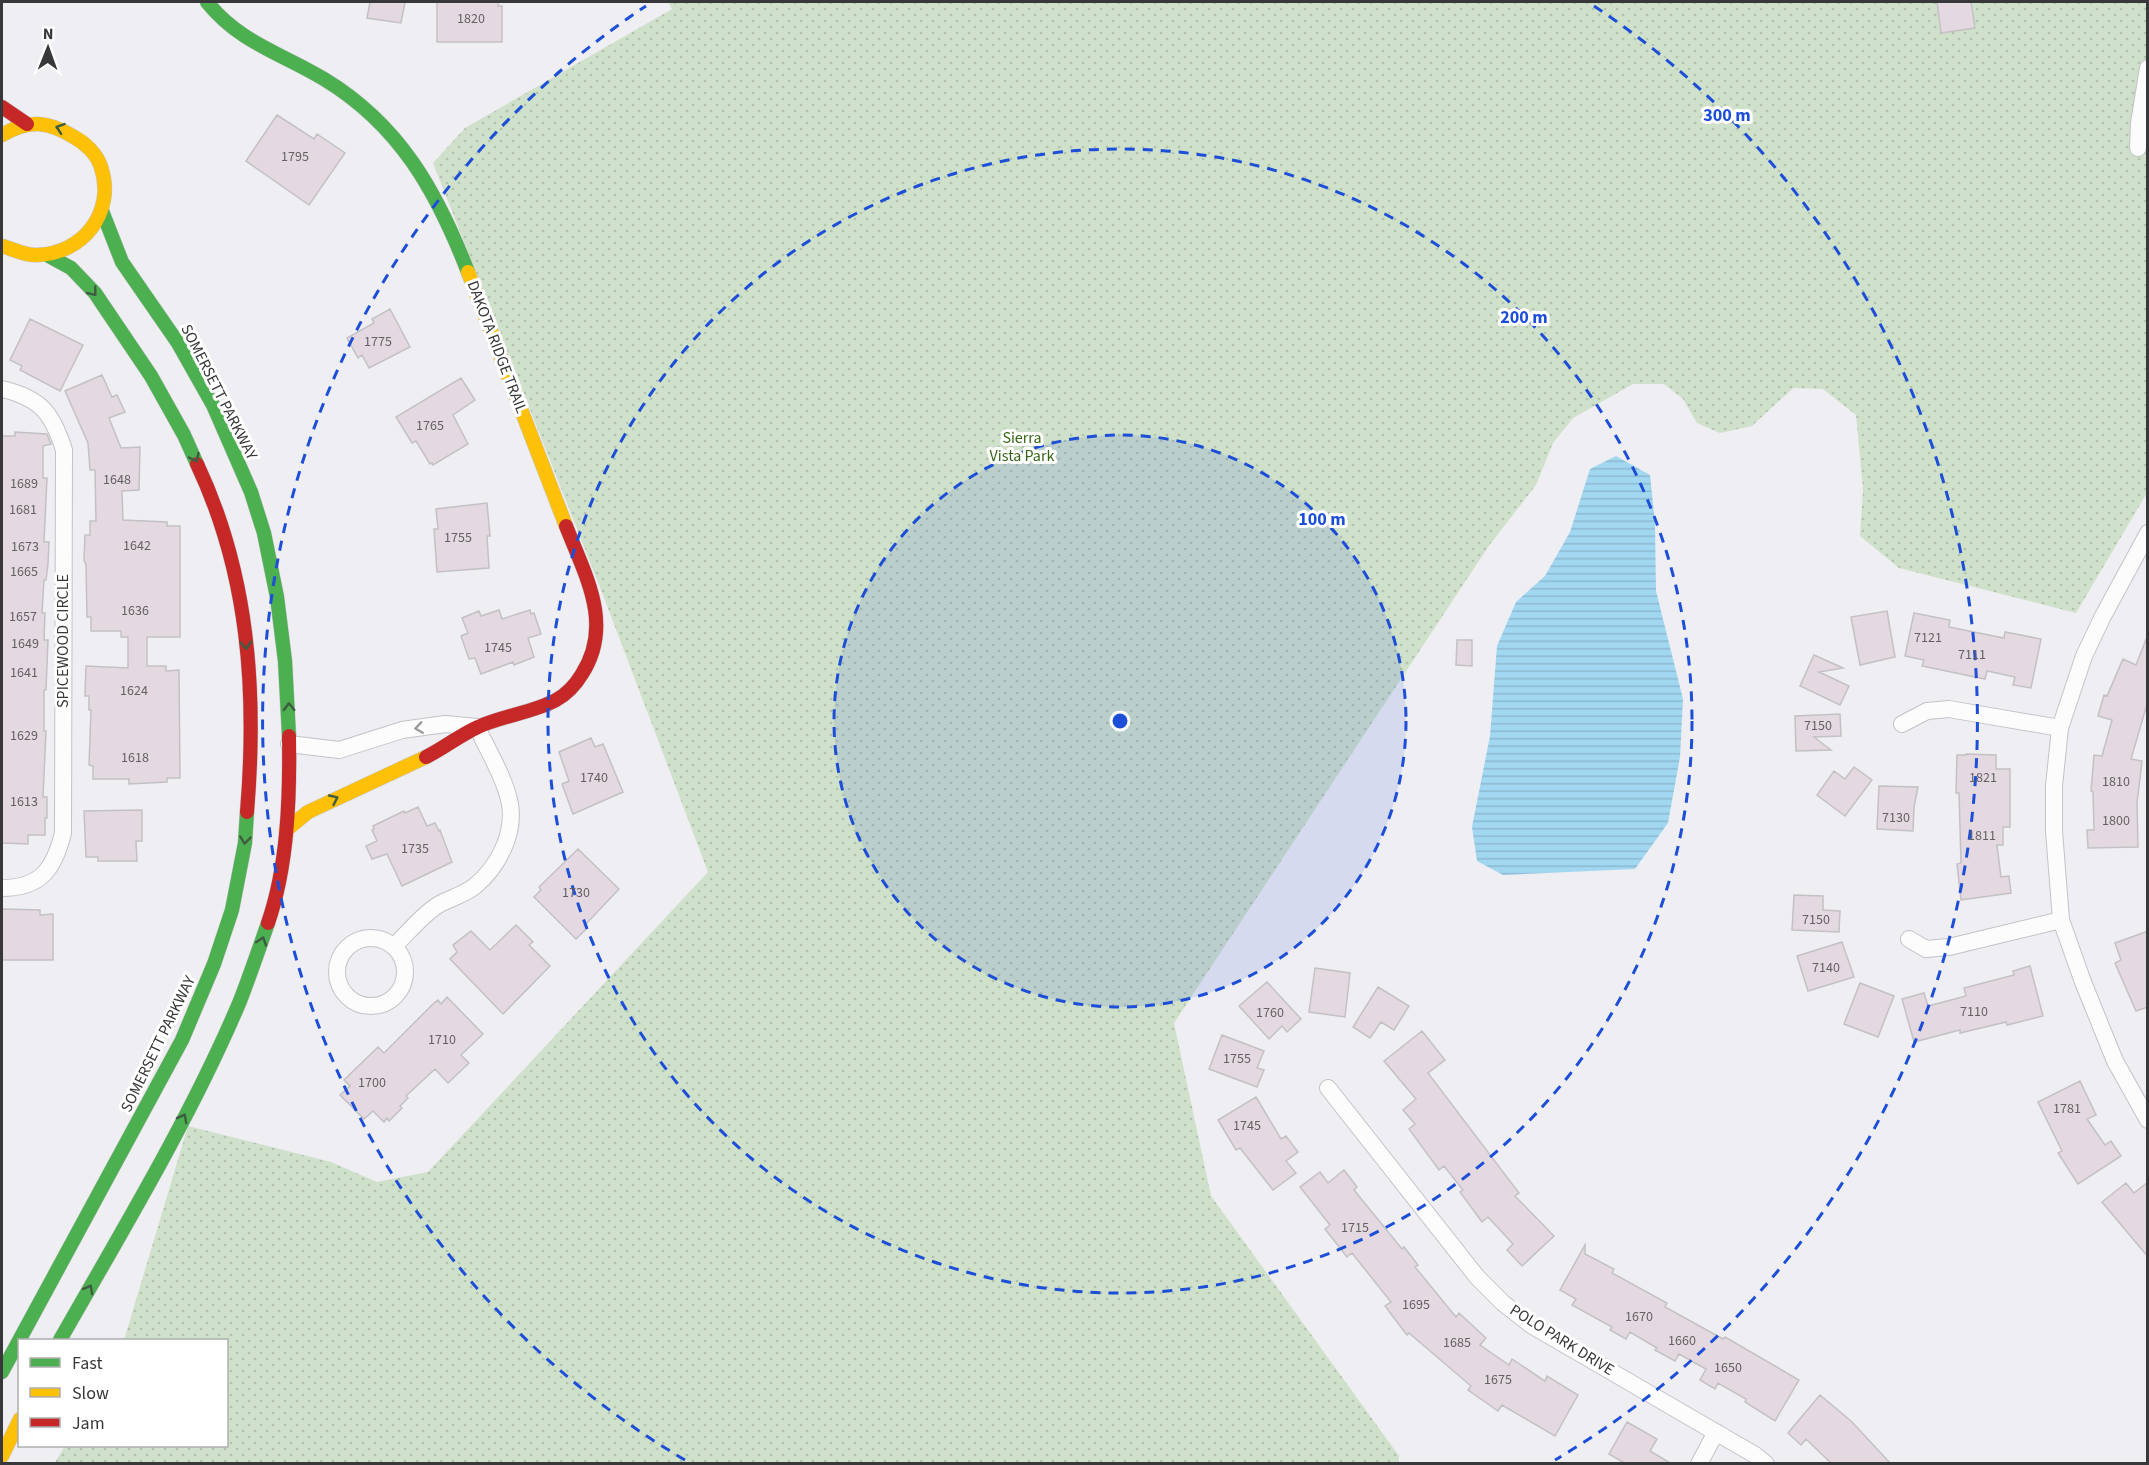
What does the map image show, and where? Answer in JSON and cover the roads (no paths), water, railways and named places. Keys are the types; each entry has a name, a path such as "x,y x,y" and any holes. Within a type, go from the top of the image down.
{"main road":[{"name":"DAKOTA RIDGE TRAIL","path":"207,2 225,24 242,36 324,79 354,100 394,137 426,180 451,227 594,599 597,621 595,645 587,666 575,685 556,700 477,728 400,770 308,812 286,830"},
{"path":"2,107 27,124"},
{"path":"2,135 10,129 27,124 50,124 72,132 89,146 101,166 106,188 102,211 94,227 82,241 66,251 49,256 6,252"},
{"name":"SOMERSETT PARKWAY","path":"61,1339 173,1137 215,1056 250,978 274,901 286,830 289,787 288,695 275,582 251,493 227,435 165,323 123,263 111,239 102,211"},
{"name":"SOMERSETT PARKWAY","path":"20,1339 182,1040 214,964 232,910 245,843 251,765 250,685 243,612 231,552 213,497 184,435 151,375 101,302 71,268 49,256"},
{"name":"SOMERSETT PARKWAY","path":"2,1372 18,1342"},
{"path":"2,1456 18,1423"}],"street":[{"path":"2138,148 2139,123 2148,68"},
{"name":"SPICEWOOD CIRCLE","path":"2,389 18,393 39,403 57,427 64,450 64,461 63,833 50,869 36,880 15,888 2,888"},
{"path":"2148,533 2084,656 2060,728 2054,786 2054,831 2061,920 2115,1061 2148,1120"},
{"path":"1902,724 1927,711 1949,709 2060,728"},
{"name":"DAKOTA RIDGE TRAIL","path":"289,744 339,750 402,730 445,724 477,728"},
{"path":"394,946 437,906 474,886 497,861 505,845 511,818 510,803 477,728"},
{"path":"1909,939 1926,949 1949,947 2061,920"},
{"path":"372,938 384,940 394,946 405,965 406,976 397,995 378,1006 357,1003 348,997 341,988 337,976 342,954 350,945 361,939 372,938"},
{"name":"POLO PARK DRIVE","path":"1328,1088 1477,1277 1503,1303 1531,1325 1767,1464"},
{"path":"1699,1464 1716,1432"}],"water":[{"path":"1616,456 1650,475 1655,523 1656,591 1683,699 1680,757 1668,823 1635,869 1503,875 1477,861 1472,827 1490,736 1497,646 1516,602 1545,576 1570,532 1590,469"}],"park label":[{"name":"Sierra Vista Park","path":"1022,447"}]}
